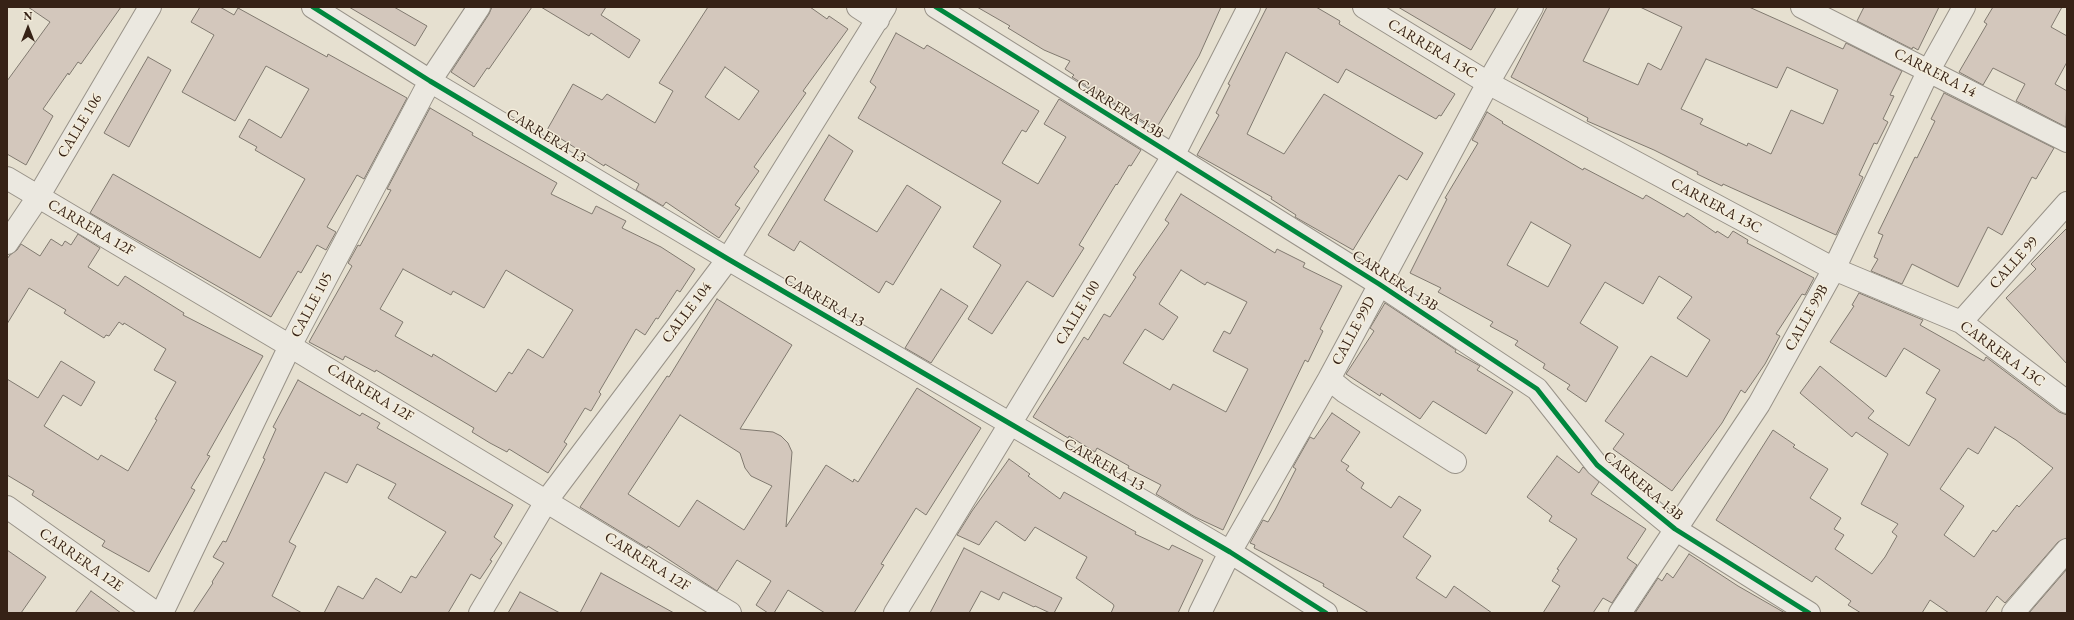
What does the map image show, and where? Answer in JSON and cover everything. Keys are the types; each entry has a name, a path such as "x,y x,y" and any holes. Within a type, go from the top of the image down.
{"street":[{"name":"CALLE 106","path":"7,243 38,197 150,7"},
{"name":"CARRERA 13","path":"313,7 430,81 728,259 1230,552 1326,613"},
{"name":"CALLE 105","path":"162,613 290,346 430,81 479,7"},
{"path":"858,7 882,13"},
{"name":"CARRERA 13B","path":"936,7 1379,284 1537,389 1597,465 1675,529 1809,613"},
{"name":"CALLE 100","path":"895,613 1173,156 1249,7"},
{"name":"CARRERA 13C","path":"1364,7 1488,83 1834,269 1961,322 2067,402"},
{"name":"CALLE 99D","path":"1200,613 1230,552 1329,379 1488,83 1532,7"},
{"name":"CARRERA 14","path":"1802,7 2067,141"},
{"name":"CALLE 99B","path":"1620,613 1759,404 1834,269 1929,70 1964,7"},
{"name":"CALLE 104","path":"480,613 547,500 728,259 882,13"},
{"name":"CARRERA 12F","path":"7,178 547,500 730,613"},
{"name":"CALLE 99","path":"1961,322 2067,204"},
{"path":"1329,379 1345,392 1454,462"},
{"name":"CARRERA 12E","path":"7,507 156,613"},
{"path":"2013,613 2067,550"}],"building":[{"path":"28,7 121,7 81,64 78,62 69,75 68,73 43,109 53,116 26,165 7,154 7,81 50,22"},
{"path":"200,7 220,7 234,15 238,8 327,57 328,54 407,98 364,179 357,175 327,227 336,232 326,250 317,245 301,273 298,271 271,317 90,213 113,174 260,258 305,179 255,150 257,147 239,137 249,119 281,138 309,89 266,66 235,121 182,92 214,35 191,22"},
{"path":"349,7 394,7 427,26 415,46"},
{"path":"492,7 532,7 489,69 487,68 474,87 451,72"},
{"path":"541,7 606,7 601,15 640,40 629,58 591,33 589,36"},
{"path":"708,7 810,7 827,19 829,16 848,29 803,91 806,93 754,167 759,171 735,205 740,208 719,238 666,202 663,206 636,190 639,184 605,164 604,166 547,130 573,84 602,100 607,94 655,123 673,91 659,83","holes":["725,67 759,91 739,120 705,97"]},
{"path":"977,7 1221,7 1199,56 1157,127 1155,126 1154,128 1072,77 1074,75 1065,69 1070,61 1044,50 1008,28 1010,26"},
{"path":"1267,7 1316,7 1340,21 1339,24 1455,94 1441,116 1439,115 1436,119 1346,69 1338,83 1286,52 1247,134 1284,154 1324,94 1423,153 1407,180 1399,175 1353,250 1295,217 1296,215 1271,199 1272,197 1197,155 1219,115 1216,113 1230,85 1228,84"},
{"path":"1398,7 1496,7 1471,50"},
{"path":"1547,7 1610,7 1583,61 1638,85 1648,63 1661,70 1682,27 1640,7 1749,7 1843,49 1846,43 1902,71 1890,95 1894,96 1883,119 1888,122 1877,144 1874,143 1859,175 1863,177 1836,235 1723,184 1722,186 1654,150 1587,121 1588,118 1511,77","holes":["1706,59 1777,88 1787,67 1838,90 1823,124 1791,110 1771,154 1748,143 1747,146 1700,124 1703,119 1681,109"]},
{"path":"1864,7 1939,7 1918,50 1913,47 1912,49 1857,21"},
{"path":"1993,7 2062,7 2051,27 2067,36 2067,62 2055,84 2067,91 2066,127 2016,101 2025,84 1993,68 1983,85 1959,72 1987,24 1984,22"},
{"path":"896,33 924,49 927,45 1039,111 1026,132 1022,130 1002,163 1038,184 1066,137 1044,124 1059,99 1141,150 1131,166 1129,165 1117,185 1116,184 1079,245 1084,248 1053,297 1027,281 992,334 968,319 1001,265 973,247 1001,201 858,118 876,87 870,82"},
{"path":"148,57 171,70 129,147 104,133"},
{"path":"1944,93 2054,148 2036,179 2032,177 2002,235 1988,227 1958,287 1912,264 1902,284 1871,271 1878,259 1874,257 1883,235 1878,233 1915,157 1917,158 1935,121 1931,119"},
{"path":"430,108 473,133 472,135 557,183 551,194 592,214 596,206 626,221 622,228 661,247 695,269 680,292 677,290 658,319 656,318 645,335 636,329 599,392 601,394 591,411 585,408 564,442 567,444 548,473 509,449 507,452 490,443 472,432 474,428 376,370 375,372 345,356 343,360 309,342 352,266 348,263 358,245 360,246 391,190 387,189","holes":["403,269 451,295 453,291 484,308 506,270 573,310 543,358 528,349 512,374 509,372 496,392 433,354 432,357 395,336 403,322 380,309"]},
{"path":"1487,112 1503,122 1502,123 1583,170 1584,168 1643,199 1646,195 1684,217 1687,213 1716,233 1717,231 1728,238 1733,231 1748,240 1747,243 1814,278 1805,295 1802,294 1776,334 1780,336 1765,364 1745,393 1741,390 1722,423 1672,491 1613,449 1624,434 1605,421 1651,356 1687,377 1710,340 1677,318 1692,297 1659,276 1643,304 1605,282 1580,323 1618,347 1586,402 1567,389 1570,385 1543,368 1545,364 1515,345 1518,341 1490,326 1493,322 1438,292 1441,288 1410,273 1447,199 1445,198 1478,143 1472,140","holes":["1531,222 1571,245 1548,287 1507,265"]},
{"path":"829,135 853,151 824,200 877,232 907,185 941,207 893,285 886,281 879,293 800,241 794,251 768,235"},
{"path":"1181,194 1275,253 1277,249 1305,263 1303,267 1342,286 1320,329 1323,331 1308,362 1305,360 1223,530 1195,517 1156,494 1161,485 1128,468 1129,466 1097,448 1095,452 1033,417 1084,337 1088,340 1104,314 1110,317 1136,277 1133,275 1169,223 1165,220","holes":["1181,270 1205,285 1207,282 1247,302 1230,334 1224,331 1213,351 1248,369 1226,412 1173,384 1170,390 1123,363 1145,329 1163,340 1178,317 1159,304"]},
{"path":"2067,228 2067,364 2006,298 2036,269 2031,264"},
{"path":"78,234 100,248 88,267 118,286 125,276 184,313 183,315 263,356 207,455 210,456 191,488 195,490 149,572 102,546 105,541 32,495 34,491 7,475 7,379 38,398 61,361 95,382 81,406 63,395 44,426 98,460 101,455 128,471 157,420 155,419 176,382 154,370 166,349 124,323 123,325 119,322 109,336 106,335 104,338 64,313 66,310 29,288 7,324 7,259 10,255 17,250 21,244 40,256 51,239 62,246 65,241 71,245"},
{"path":"941,289 968,306 931,363 905,348"},
{"path":"1859,293 1923,320 1920,325 1984,361 1986,357 2059,412 2067,415 2067,538 2058,542 2005,603 1997,596 1985,613 1949,613 1930,600 1922,613 1861,613 1848,605 1851,601 1816,576 1812,582 1716,520 1773,430 1795,445 1793,447 1828,469 1810,498 1841,518 1834,529 1844,535 1835,549 1872,574 1885,557 1897,536 1892,532 1898,524 1861,504 1888,454 1856,432 1852,437 1800,393 1820,366 1874,411 1868,418 1909,446 1936,399 1926,393 1940,370 1904,348 1886,377 1830,342 1854,306 1852,305","holes":["1995,427 2016,440 2053,468 2019,507 2017,505 1996,532 1993,530 1974,557 1944,535 1964,506 1940,489 1968,448 1978,454"]},
{"path":"717,299 792,345 740,429 773,432 781,436 788,443 792,452 786,527 826,465 853,482 854,479 858,482 917,388 981,428 926,515 916,508 881,564 884,565 854,613 825,613 788,590 774,613 768,613 756,605 771,581 737,560 717,591 648,546 647,548 580,507 667,376 669,377","holes":["680,415 740,453 745,468 751,476 772,486 744,530 697,500 679,527 628,494"]},
{"path":"1385,303 1456,350 1455,352 1480,366 1477,370 1513,392 1486,434 1433,401 1420,419 1381,393 1380,396 1346,374 1374,331 1370,328"},
{"path":"298,380 360,416 362,413 380,423 377,428 513,505 494,537 502,543 490,560 492,561 480,579 471,574 448,613 324,613 338,586 363,599 376,578 401,593 411,576 416,578 446,532 388,498 396,484 357,464 347,483 325,472 289,542 296,546 272,596 302,613 193,613 224,563 213,557 223,541 226,542 265,459 263,458 276,429 273,427"},
{"path":"1332,413 1360,432 1341,461 1349,466 1346,470 1364,483 1361,488 1391,508 1399,496 1421,510 1403,537 1431,556 1416,578 1446,598 1454,586 1492,613 1369,613 1323,586 1324,584 1254,548 1255,545 1250,543 1263,520 1268,522 1275,510 1296,469 1293,467 1310,437 1314,439"},
{"path":"1557,456 1579,473 1583,467 1599,482 1591,494 1646,529 1627,558 1637,565 1612,603 1603,598 1593,613 1543,613 1560,586 1552,581 1559,570 1557,569 1577,539 1549,521 1552,516 1527,497"},
{"path":"1009,459 1030,474 1028,476 1060,499 1064,492 1136,532 1135,534 1169,550 1172,545 1203,560 1178,613 1111,613 1114,606 1113,604 1076,578 1087,557 1035,527 1025,541 996,521 979,545 957,535"},
{"path":"964,548 1062,598 1054,613 1050,613 1035,606 1034,607 1003,592 999,600 981,591 969,613 930,613"},
{"path":"7,550 46,577 21,613 7,613"},
{"path":"1689,554 1738,586 1785,613 1635,613 1658,578 1662,581 1667,573 1673,578"},
{"path":"2067,569 2067,613 2029,613"},
{"path":"601,573 674,613 580,613"},
{"path":"91,591 121,613 75,613"},
{"path":"520,592 560,613 508,613"}],"cycle path":[{"path":"313,7 430,81 728,259 1230,552 1326,613"},
{"path":"936,7 1379,284 1537,389 1597,465 1675,529 1809,613"}]}
